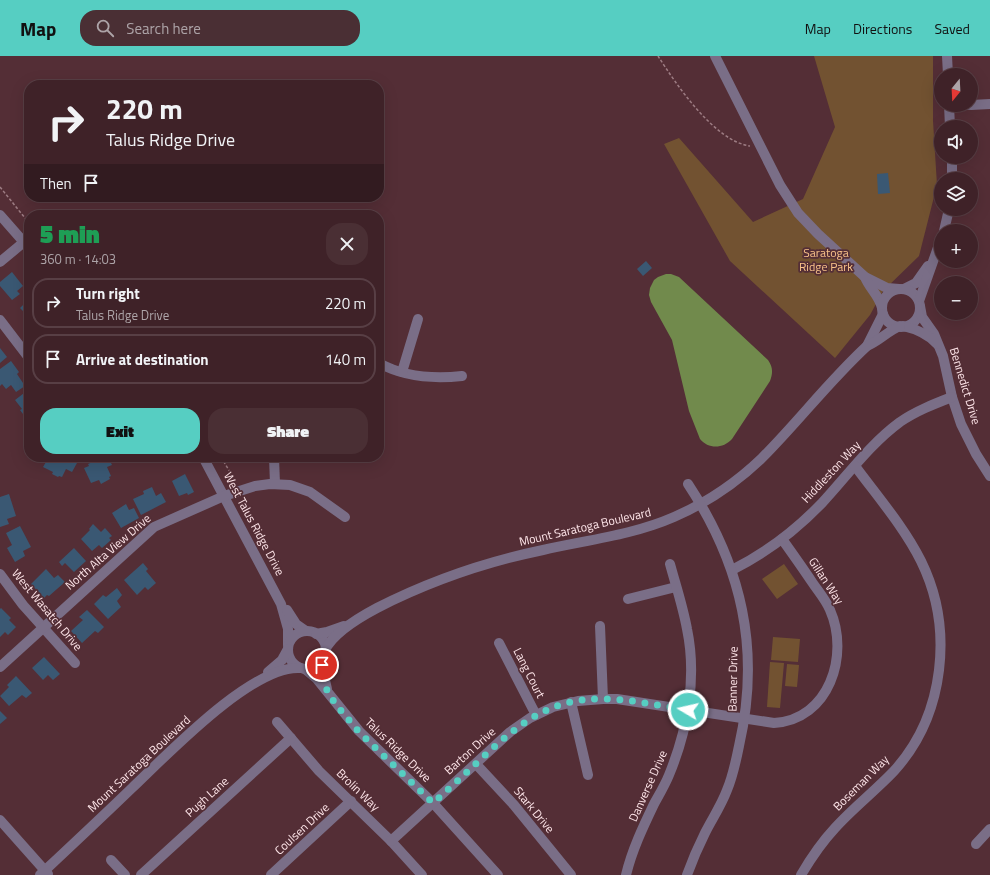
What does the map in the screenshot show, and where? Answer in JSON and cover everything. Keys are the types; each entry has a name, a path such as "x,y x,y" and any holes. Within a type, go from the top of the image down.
{"street":[{"path":"715,56 783,190 798,213 818,234 865,277 879,298 883,312 888,321 892,324 901,326 907,325 915,320 919,311 922,291 934,258"},
{"path":"947,56 948,68"},
{"path":"978,105 990,104"},
{"path":"0,215 24,243"},
{"path":"0,262 24,246"},
{"path":"883,312 884,300 887,296 894,290 902,289 916,282 934,258"},
{"path":"865,277 882,286 902,289 913,293 919,304"},
{"name":"Bennedict Drive","path":"919,304 922,317 934,334 945,364 952,397 968,439 990,476"},
{"name":"Mount Saratoga Boulevard","path":"867,346 883,312"},
{"path":"402,372 418,319"},
{"path":"0,320 24,351"},
{"name":"Bennedict Drive","path":"901,326 923,333 938,345"},
{"name":"Mount Saratoga Boulevard","path":"311,632 327,632 351,623 392,601 475,567 541,550 642,528 674,517 701,503 731,484 761,459 831,382 867,346 875,342 887,332 901,326"},
{"path":"384,365 402,372 427,377 445,378 462,376"},
{"name":"Hiddleston Way","path":"732,570 782,539 809,516 884,435 901,421 923,409 952,397"},
{"name":"West Talus Ridge Drive","path":"206,462 281,604 296,624 311,632"},
{"path":"274,462 275,484"},
{"name":"Boseman Way","path":"801,875 813,855 835,828 894,770 910,749 920,732 928,712 935,692 940,670 940,628 936,602 928,575 907,538 855,466"},
{"name":"North Alta View Drive","path":"0,667 42,627 154,527 224,496 255,486 275,484 296,487 310,492 345,517"},
{"name":"Banner Drive","path":"687,875 699,846 727,791 746,719 748,676 747,640 742,605 732,570 711,521 688,484"},
{"name":"Gillan Way","path":"746,719 780,722 791,720 804,714 823,696 830,682 838,652 836,628 830,609 782,539"},
{"name":"Danverse Drive","path":"626,875 642,829 673,764 682,738 688,710 691,677 690,644 684,614 670,564"},
{"name":"West Wasatch Drive","path":"0,574 23,605 75,663"},
{"path":"628,599 676,587"},
{"name":"West Talus Ridge Drive","path":"281,604 288,629 288,647"},
{"name":"Mount Saratoga Boulevard","path":"324,655 334,638 351,623"},
{"path":"600,626 603,698"},
{"path":"311,632 324,642 324,655 313,668 302,668 292,663 288,647 290,640 297,634 311,632"},
{"name":"Lang Court","path":"499,643 536,715"},
{"name":"Mount Saratoga Boulevard","path":"45,873 201,723 262,678 282,660 288,647"},
{"name":"Talus Ridge Drive","path":"324,655 324,678 330,696"},
{"name":"Mount Saratoga Boulevard","path":"262,678 284,670 302,668"},
{"name":"Talus Ridge Drive","path":"302,668 314,676 359,732 433,803 498,875"},
{"name":"Barton Drive","path":"392,841 510,732 536,715 553,708 571,702 603,698 746,719"},
{"path":"571,702 588,775"},
{"name":"Brolin Way","path":"277,722 319,771 392,841 419,874"},
{"name":"Pugh Lane","path":"140,875 291,738"},
{"name":"Stark Drive","path":"476,764 518,810 571,875"},
{"name":"Coulsen Drive","path":"271,875 351,801"},
{"path":"0,820 45,873"},
{"path":"976,844 990,829"},
{"path":"111,860 125,875"}],"path":[{"path":"658,56 687,98 709,121 738,143 750,146 760,144"},
{"path":"0,187 24,217"},
{"path":"224,462 236,481 235,486"}],"green space":[{"name":"Saratoga Ridge Park","path":"814,56 933,56 934,164 936,164 936,172 934,172 934,197 919,256 883,291 870,315 835,358 730,261 664,144 679,138 753,222 803,199 835,127"},
{"path":"784,564 798,584 777,599 762,579"},
{"path":"773,637 800,639 798,662 771,660"},
{"path":"770,662 784,663 780,708 767,707"},
{"path":"787,664 799,665 797,687 785,686"}],"shaded area":[{"path":"666,274 679,277 768,360 771,365 772,373 770,381 732,439 724,445 707,445 700,439 689,411 672,340 651,302 649,295 650,288 654,280"}],"building":[{"path":"888,173 890,193 878,194 877,174"},
{"path":"646,261 652,268 643,276 637,269"},
{"path":"12,272 23,286 17,291 20,294 12,300 0,286 0,282"},
{"path":"24,304 24,312 20,308"},
{"path":"0,348 7,357 0,363"},
{"path":"11,361 19,372 17,374 24,387 16,392 11,385 6,389 2,384 0,386 0,369"},
{"path":"24,393 24,415 20,410 22,409 15,400"},
{"path":"46,462 77,463 72,472 66,469 62,477 52,474 53,472 43,467"},
{"path":"93,462 110,462 112,465 107,467 111,476 109,477 110,479 101,484 99,480 91,483 84,468 89,466 88,464"},
{"path":"185,474 194,492 188,495 187,493 179,496 172,481"},
{"path":"152,487 156,496 161,493 166,502 141,515 133,499 144,494 143,491"},
{"path":"9,494 16,516 7,519 9,524 0,527 0,497"},
{"path":"126,504 129,510 134,508 139,518 121,528 112,513"},
{"path":"93,524 101,532 105,528 112,536 109,538 111,540 102,548 99,545 92,551 81,539 90,530 89,529"},
{"path":"20,526 31,547 23,551 25,556 15,562 7,548 12,545 6,533"},
{"path":"74,548 86,561 74,572 65,563 62,566 59,562"},
{"path":"143,563 148,569 146,571 156,583 148,590 145,587 137,595 124,580"},
{"path":"46,569 54,578 58,575 65,582 49,596 47,595 44,598 31,584"},
{"path":"117,588 122,595 117,601 121,607 108,619 94,604 103,595 106,597"},
{"path":"1,608 11,618 9,620 16,627 8,635 5,632 0,637 0,609"},
{"path":"87,610 104,627 98,633 95,631 82,643 71,631 83,620 79,617"},
{"path":"44,657 60,674 53,680 48,675 43,680 32,668"},
{"path":"16,676 32,693 26,698 22,695 9,706 0,696 9,687 7,685"},
{"path":"0,711 7,718 0,724"}],"route":[{"path":"322,665 326,688 338,707 359,732 433,803 510,732 541,712 578,701 603,698 688,710"}]}
